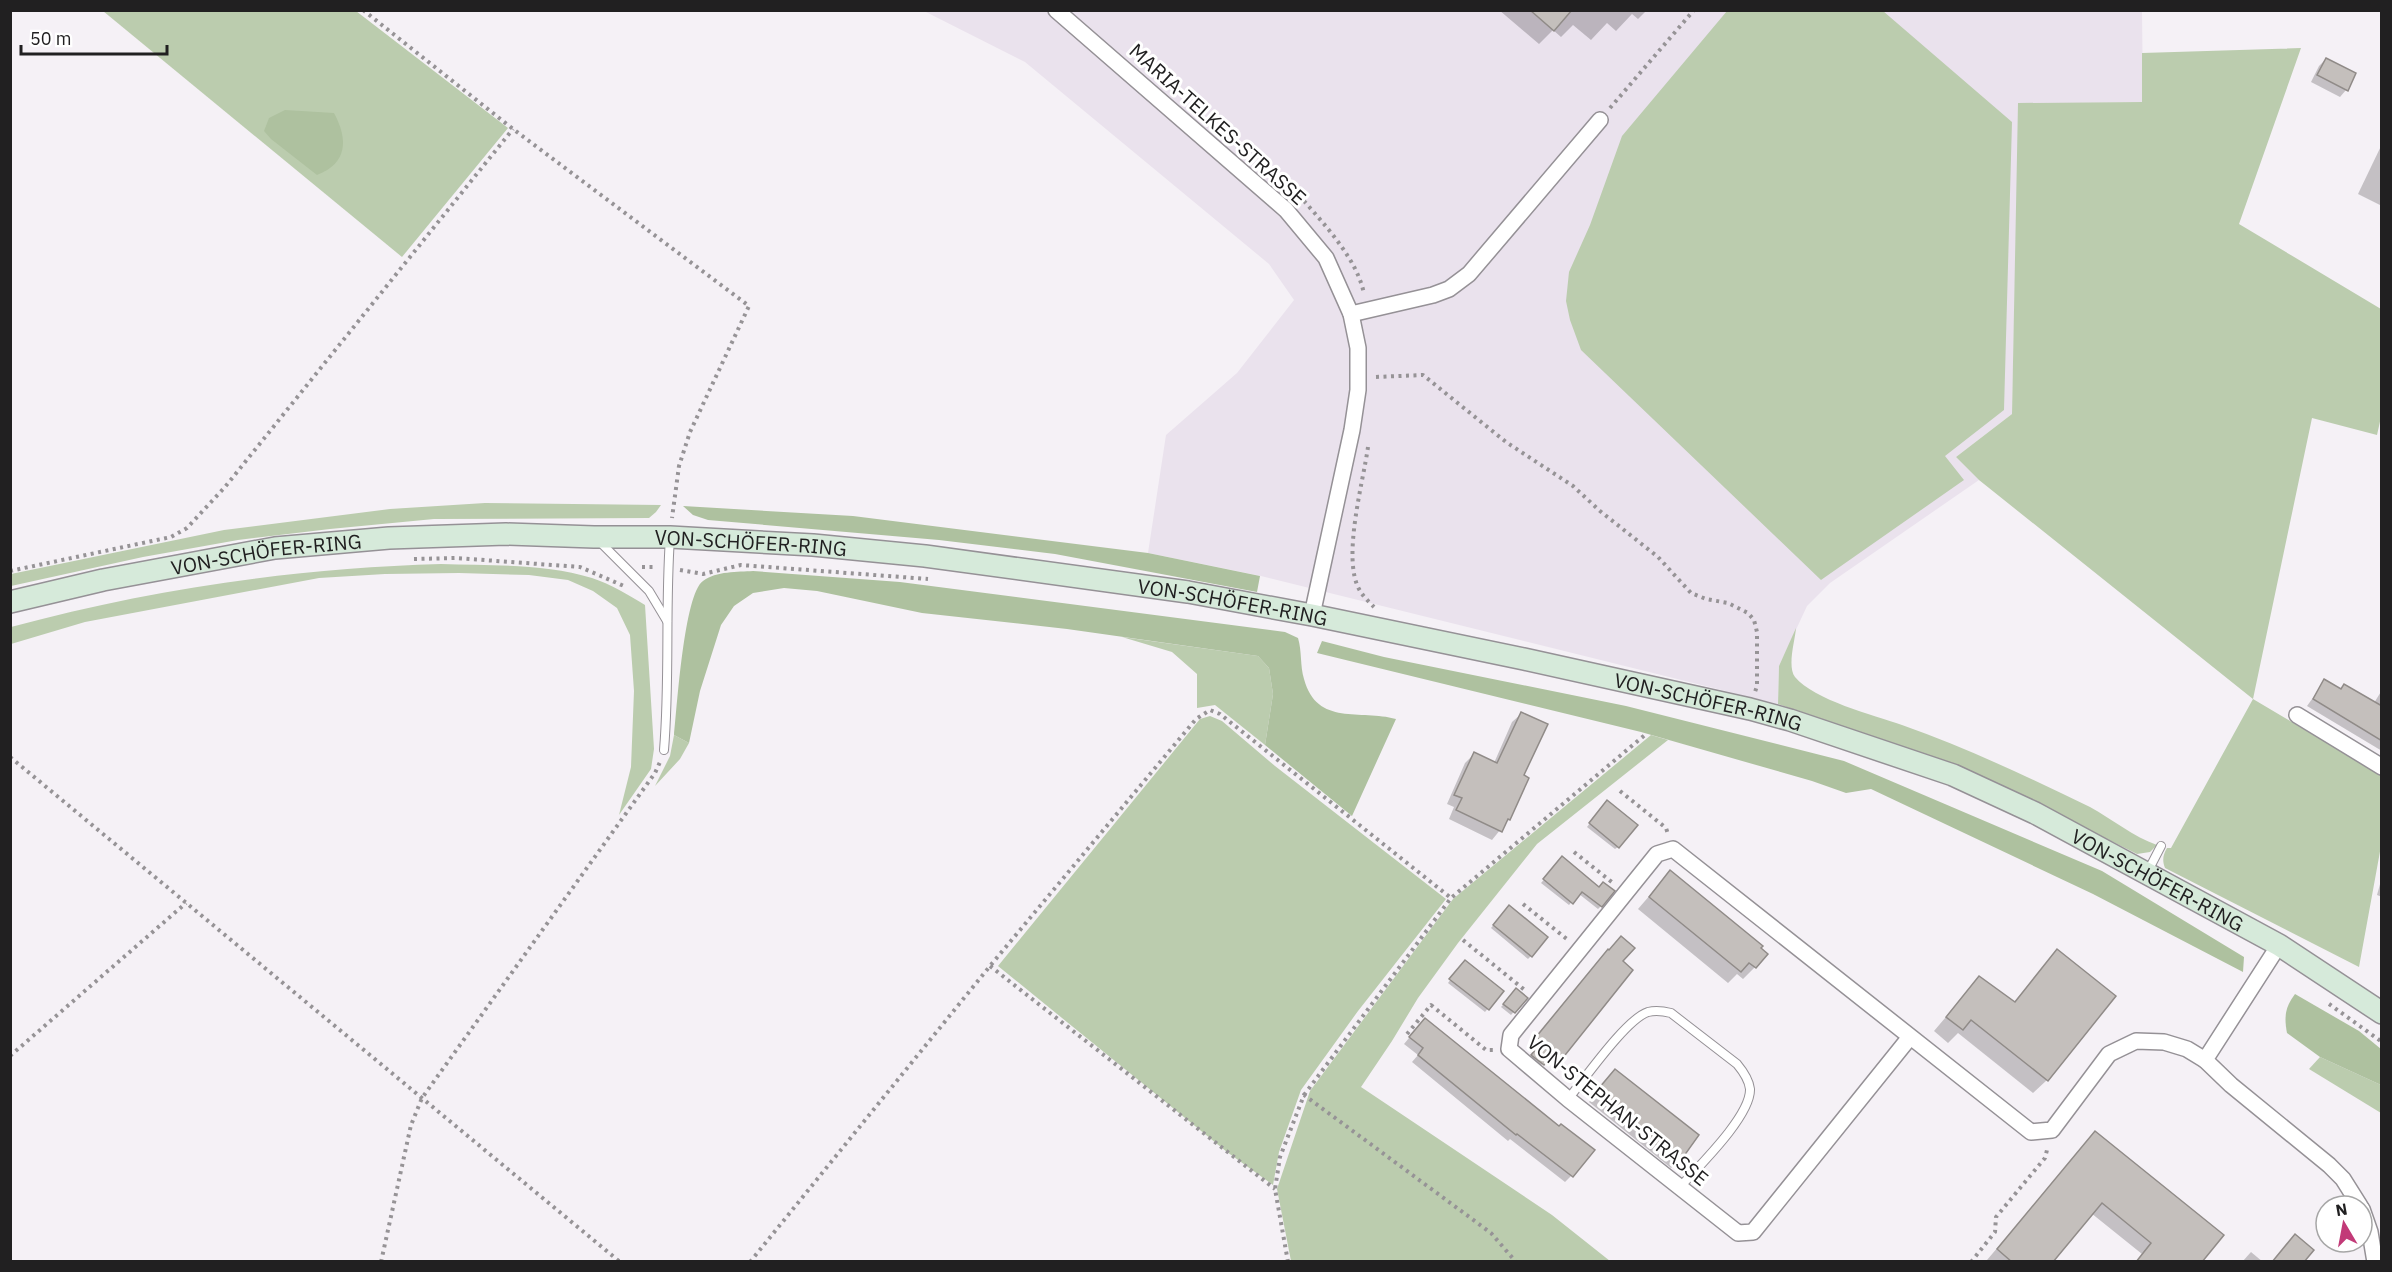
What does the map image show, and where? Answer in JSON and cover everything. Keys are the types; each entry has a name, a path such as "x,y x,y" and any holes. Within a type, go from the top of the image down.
{"main road":[{"name":"VON-SCHÖFER-RING","path":"10,602 103,580 275,548 389,538 506,534 670,537 813,545 925,556 1188,592 1376,628 1748,709 1790,720 1953,775 2035,813 2279,945 2382,1013"}],"street":[{"name":"MARIA-TELKES-STRASSE","path":"1056,10 1286,210 1326,258 1351,315 1358,348 1358,390 1352,430 1312,615"},
{"path":"1351,315 1433,295 1449,289 1469,274 1600,120"},
{"path":"2297,715 2382,767"},
{"path":"1673,849 2031,1132 2052,1130 2109,1054 2136,1041 2164,1042 2187,1049 2205,1060 2231,1085 2329,1165 2343,1179 2353,1194"},
{"name":"VON-STEPHAN-STRASSE","path":"1673,849 1657,854 1625,893 1511,1035 1509,1049 1680,1188 1738,1233 1754,1232 1910,1037"},
{"path":"2205,1060 2279,945"}],"lane":[{"path":"594,537 649,591 668,622"},
{"path":"664,750 668,706 670,537"},
{"path":"2147,873 2161,846"},
{"path":"1568,1099 1632,1022 1646,1013 1658,1011 1671,1013 1737,1064 1745,1074 1750,1089 1745,1107 1734,1126 1680,1188"}],"path":[{"path":"363,10 513,129 749,306 690,432 679,466 670,537"},
{"path":"1600,120 1694,10"},
{"path":"10,571 171,537 187,528 232,478 513,129"},
{"path":"1302,200 1337,241 1349,260 1363,285 1367,311"},
{"path":"1376,368 1376,384"},
{"path":"1377,377 1423,375 1506,442 1573,486 1600,511 1658,557 1691,593 1706,599 1728,603 1748,613 1754,620 1758,644 1757,686 1748,709"},
{"path":"1368,442 1356,515 1353,562 1359,588 1379,611 1376,628"},
{"path":"403,560 456,558 580,567 624,586 643,566 704,574 741,565 931,579"},
{"path":"750,1262 990,966 1196,719 1209,710 1220,714 1451,898"},
{"path":"1288,1262 1275,1189 1280,1157 1304,1095 1451,898 1646,734"},
{"path":"381,1262 411,1125 422,1098 655,773 664,750"},
{"path":"10,757 620,1262"},
{"path":"1620,791 1666,828 1673,849"},
{"path":"1574,852 1625,893"},
{"path":"10,1056 186,903"},
{"path":"1523,904 1580,950"},
{"path":"1463,940 1538,1001"},
{"path":"990,966 1275,1189"},
{"path":"2323,1000 2382,1042"},
{"path":"1407,1034 1431,1005 1486,1050 1509,1049"},
{"path":"1304,1095 1491,1233 1515,1262"},
{"path":"1971,1262 1995,1232 1996,1217 2045,1158 2052,1130"}],"shaded area":[{"path":"924,11 2142,11 2143,102 2019,104 2012,414 1956,457 1979,480 1830,583 1807,606 1779,666 1778,704 1261,576 1148,553 1166,435 1237,373 1294,300 1269,264 1025,62"}],"green space":[{"path":"103,11 356,11 508,128 402,257"},
{"path":"1727,11 1883,11 2012,122 2004,410 1945,456 1964,480 1821,580 1581,350 1566,301 1569,272 1590,225 1622,136"},
{"path":"2301,48 2239,224 2381,309 2381,417 2377,435 2312,418 2253,699 1979,480 1956,457 2012,414 2018,103 2142,102 2142,53"},
{"path":"285,110 334,113 342,132 343,141 340,157 335,164 317,175 271,139 264,131 269,118"},
{"path":"485,503 661,505 649,518 434,519 238,540 143,557 11,586 11,574 224,530 390,509"},
{"path":"683,506 853,516 1148,553 1260,576 1257,592 1055,554 939,540 708,520 693,515"},
{"path":"441,564 517,566 574,573 606,583 645,605 654,749 651,769 619,815 631,767 634,691 630,635 617,608 593,591 568,580 529,575 459,573 319,578 85,622 11,644 11,627 170,591 332,570"},
{"path":"753,571 900,582 1285,632 1298,638 1304,679 1310,694 1319,704 1342,713 1396,719 1352,816 1265,745 1273,694 1269,668 1258,656 1067,629 922,613 817,591 784,588 753,593 734,606 721,625 700,691 689,743 674,735 686,628 696,590 703,581 714,575"},
{"path":"1796,628 1792,660 1793,672 1795,677 1816,693 1997,763 2090,807 2131,833 2157,845 2150,852 2137,854 2005,788 1924,754 1778,704 1779,666"},
{"path":"1122,637 1258,656 1269,668 1273,694 1265,745 1215,705 1197,708 1197,674 1172,652"},
{"path":"1322,641 1384,657 1626,706 1844,761 2102,871 2244,957 2243,972 2093,894 1871,789 1846,793 1812,781 1641,732 1317,653"},
{"path":"2253,699 2381,775 2381,846 2359,967 2165,868 2163,860 2167,848 2171,848"},
{"path":"1210,716 1222,721 1275,766 1446,899 1358,1011 1301,1090 1279,1152 1273,1185 1227,1152 998,966 1200,719"},
{"path":"674,735 689,743 680,759 655,786 670,756"},
{"path":"1651,735 1668,740 1537,844 1458,943 1418,998 1361,1087 1552,1215 1610,1261 1291,1261 1277,1189 1310,1091 1453,899"},
{"path":"2295,994 2359,1031 2381,1049 2381,1085 2320,1057 2287,1033 2286,1012"},
{"path":"2320,1057 2381,1085 2381,1113 2309,1069"}],"building":[{"path":"1530,10 1572,10 1554,31"},
{"path":"2326,58 2356,73 2348,91 2317,75"},
{"path":"2324,679 2341,689 2344,684 2382,706 2382,741 2313,699"},
{"path":"1521,712 1548,724 1524,775 1529,778 1502,832 1456,810 1462,798 1454,795 1474,752 1497,763"},
{"path":"1607,800 1638,825 1619,848 1589,823"},
{"path":"1562,856 1599,887 1603,882 1615,891 1602,907 1582,892 1573,904 1543,879"},
{"path":"1670,870 1763,946 1761,948 1768,954 1756,968 1749,963 1741,972 1649,897"},
{"path":"1509,905 1548,937 1532,957 1493,925"},
{"path":"1621,936 1635,948 1623,961 1633,970 1562,1059 1554,1052 1544,1065 1531,1055 1542,1042 1536,1037"},
{"path":"2057,949 2116,996 2048,1081 1971,1020 1963,1030 1946,1017 1979,976 2015,1002"},
{"path":"1465,960 1504,991 1489,1010 1449,979"},
{"path":"1516,988 1528,998 1515,1013 1503,1004"},
{"path":"1425,1018 1559,1126 1561,1124 1595,1150 1573,1177 1516,1135 1418,1055 1423,1048 1409,1037"},
{"path":"1615,1069 1699,1135 1679,1163 1594,1094"},
{"path":"2095,1131 2224,1235 2202,1262 2136,1262 2151,1243 2102,1203 2053,1262 2012,1262 1997,1249"},
{"path":"2295,1234 2314,1250 2304,1262 2272,1262"}]}
